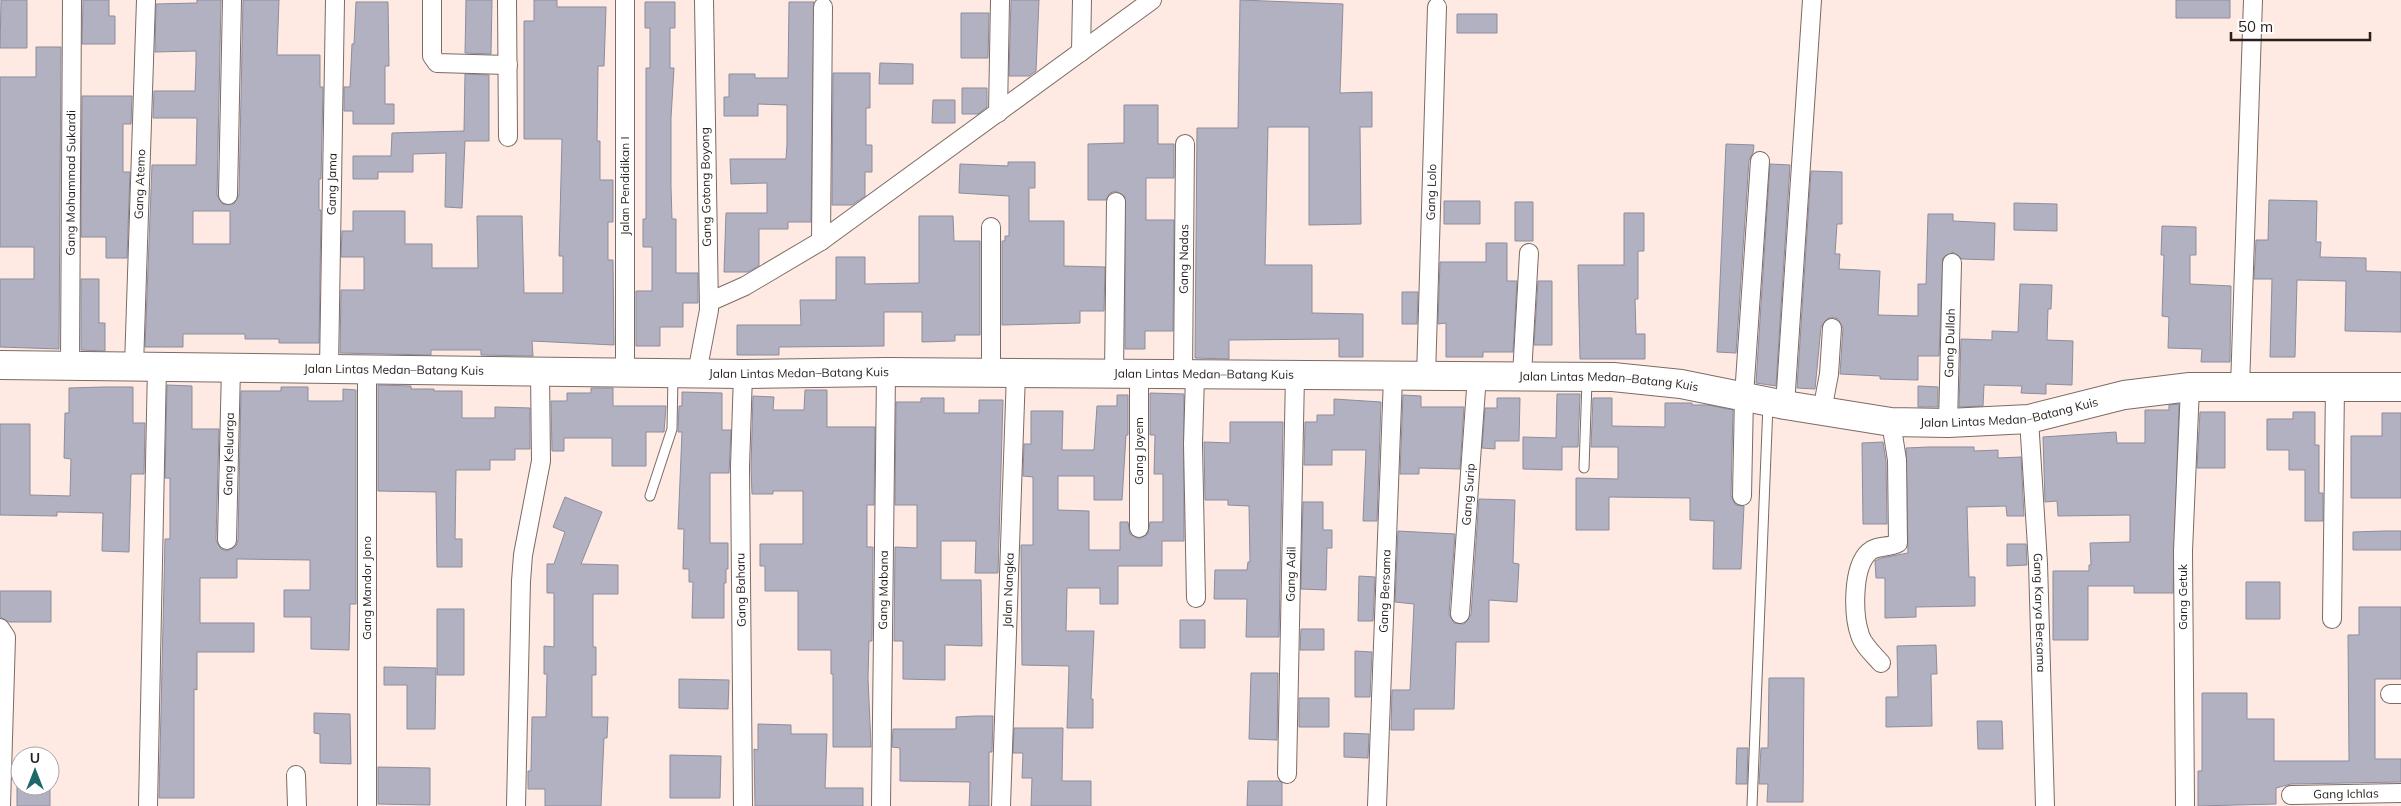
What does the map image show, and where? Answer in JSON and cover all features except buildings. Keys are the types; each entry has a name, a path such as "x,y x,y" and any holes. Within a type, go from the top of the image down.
{"highway":[{"name":"Jalan Lintas Medan–Batang Kuis","path":"0,365 70,364 743,374 886,372 1393,377 1477,375 1588,376 1668,382 1891,422 1948,423 2028,419 2124,395 2190,387 2401,388"}],"street":[{"name":"Gang Mohammad Sukardi","path":"70,364 72,0"},
{"name":"Gang Atemo","path":"146,0 145,366 148,806"},
{"path":"228,195 232,0"},
{"name":"Gang Jama","path":"329,368 335,0"},
{"path":"432,0 432,56 437,63 508,65"},
{"path":"508,0 508,137"},
{"name":"Jalan Pendidikan I","path":"625,0 662,373"},
{"name":"Gang Gotong Boyong","path":"662,373 706,335 709,306 704,0"},
{"path":"998,113 1000,0"},
{"path":"1081,52 1082,0"},
{"path":"709,306 821,241 1152,0"},
{"path":"1742,496 1766,401 1812,0"},
{"path":"2240,386 2253,0"},
{"path":"821,241 823,7"},
{"name":"Gang Lolo","path":"1426,377 1437,7"},
{"name":"Gang Nadas","path":"1185,144 1189,374 1193,444 1196,598"},
{"path":"1760,161 1766,401"},
{"name":"Gang Jayem","path":"1116,202 1126,374 1139,528"},
{"name":"Jalan Nangka","path":"991,227 1004,373 1001,806"},
{"path":"1522,376 1529,253"},
{"name":"Gang Dullah","path":"1948,423 1952,263"},
{"path":"1822,411 1832,328"},
{"name":"Gang Keluarga","path":"226,540 232,367"},
{"name":"Gang Mandor Jono","path":"367,369 367,806"},
{"path":"516,806 521,581 523,555 537,491 541,461 540,372"},
{"name":"Gang Mabana","path":"881,806 886,372"},
{"name":"Gang Baharu","path":"742,806 740,467 743,374"},
{"name":"Gang Adil","path":"1286,774 1295,375"},
{"name":"Gang Surip","path":"1460,614 1477,375"},
{"name":"Gang Bersama","path":"1377,806 1393,377"},
{"name":"Gang Getuk","path":"2185,806 2183,551 2190,387"},
{"path":"2332,619 2335,388"},
{"name":"Gang Karya Bersama","path":"2028,419 2038,563 2044,806"},
{"path":"1881,663 1860,634 1856,610 1856,575 1862,560 1869,552 1898,543 1898,460 1891,422"},
{"path":"0,628 6,637 1,806"},
{"path":"296,775 298,806"},
{"name":"Gang Ichlas","path":"2292,795 2401,794"}],"lane":[{"path":"650,496 672,429 662,373"},
{"path":"1584,468 1588,376"},
{"path":"1752,806 1766,401"}]}
